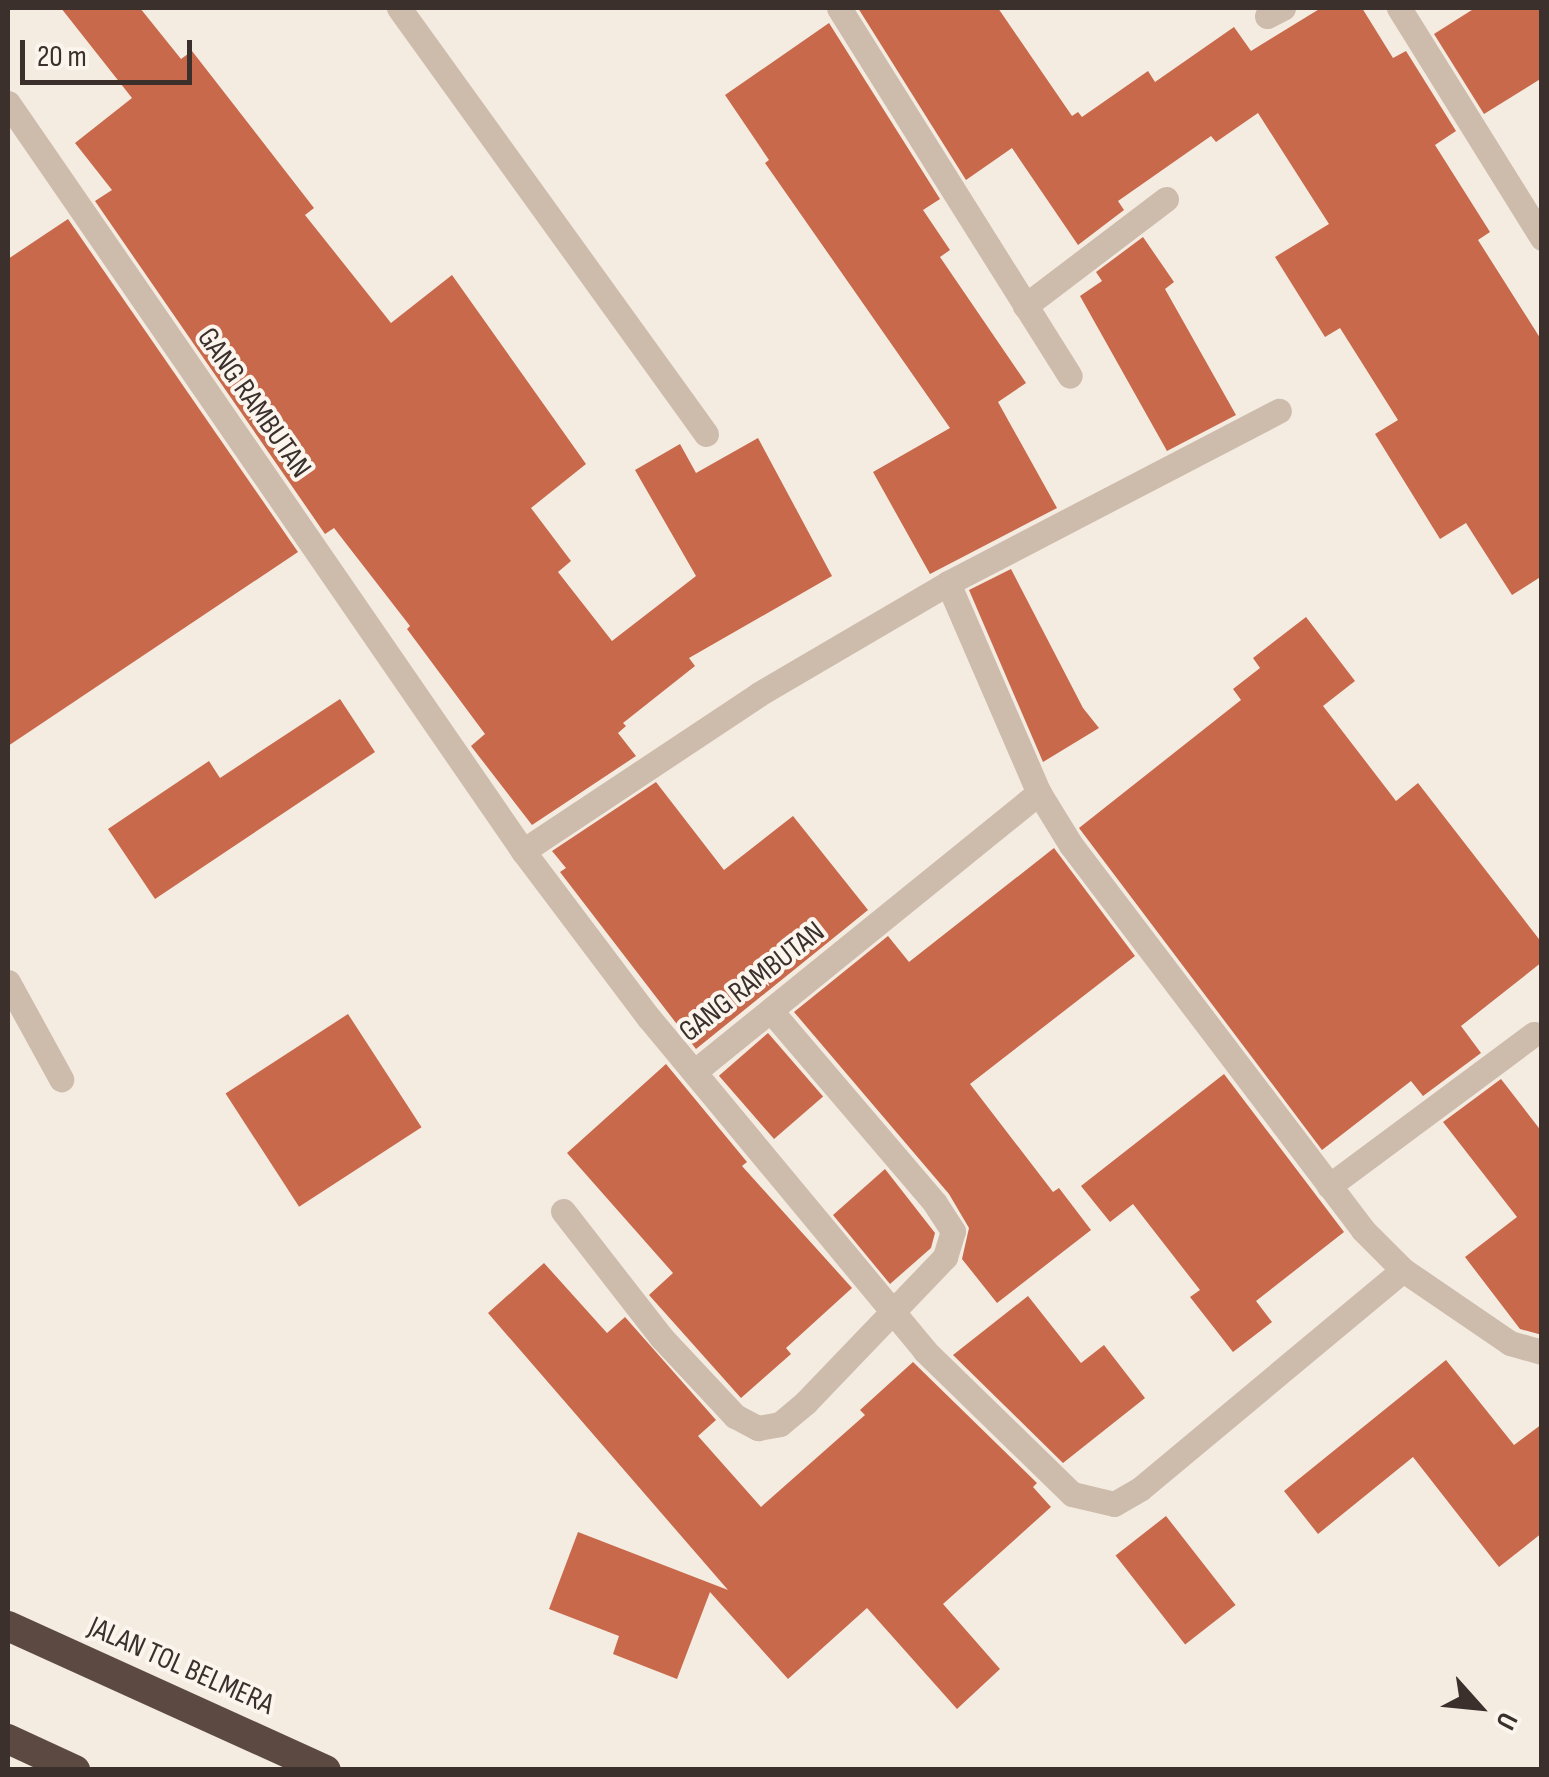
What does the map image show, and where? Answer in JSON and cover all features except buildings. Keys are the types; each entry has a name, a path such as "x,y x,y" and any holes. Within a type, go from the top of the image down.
{"highway":[{"name":"JALAN TOL BELMERA","path":"8,1626 326,1770"},
{"path":"8,1739 75,1770"}],"street":[{"path":"400,8 706,434"},
{"path":"838,8 1070,376"},
{"path":"1399,8 1542,238"},
{"name":"GANG RAMBUTAN","path":"8,102 523,851 694,1072 1038,792"},
{"path":"1025,306 1166,198"},
{"path":"523,851 759,694 948,583 1279,411"},
{"path":"948,583 1038,792 1071,844 1329,1186 1403,1270 1510,1342 1542,1352"},
{"path":"8,982 61,1079"},
{"path":"563,1211 698,1382 735,1416 758,1428 780,1424 806,1402 946,1257 953,1232 935,1203 772,1012"},
{"path":"1329,1186 1534,1034"},
{"path":"694,1072 926,1351 1072,1494 1114,1504 1140,1489 1403,1270"}]}
